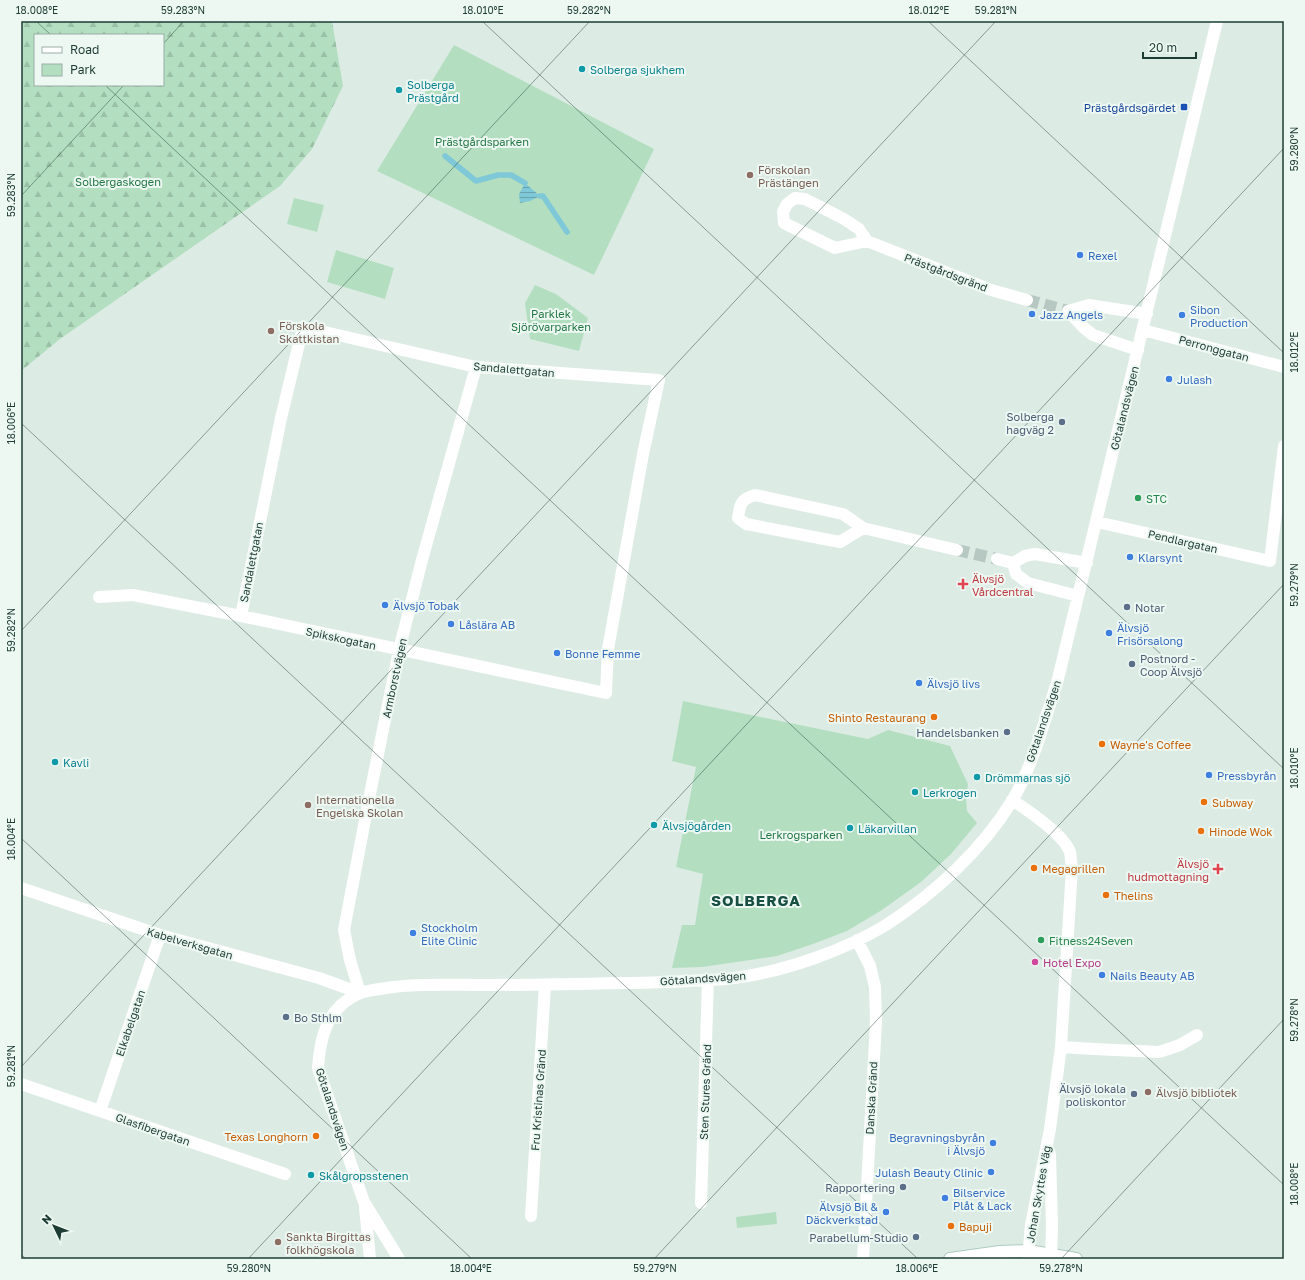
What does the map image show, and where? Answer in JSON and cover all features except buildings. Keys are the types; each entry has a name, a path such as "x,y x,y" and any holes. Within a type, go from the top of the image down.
{"street":[{"name":"Götalandsvägen","path":"399,1259 364,1202 318,1068 322,1036 334,1012 342,1002 360,993 402,985 545,985 708,980 740,977 775,970 812,959 857,940 884,926 917,903 956,868 988,834 1012,800 1029,764 1057,683 1217,21"},
{"name":"Prästgårdsgränd","path":"867,241 859,229 844,219 805,199 795,198 787,204 783,212 784,223 835,248 867,241 991,290 1027,300"},
{"path":"1138,350 1093,335 1082,327 1068,311 1089,305 1147,314"},
{"name":"Sandalettgatan","path":"240,616 280,418 304,327 476,367 659,380 643,454 608,649 606,693"},
{"name":"Perronggatan","path":"1143,330 1284,367"},
{"name":"Armborstvägen","path":"360,993 350,960 344,930 399,650 422,560 476,367"},
{"name":"Pendlargatan","path":"1097,522 1270,561 1284,446"},
{"path":"863,528 840,542 746,524 738,518 739,507 746,498 755,495 843,514 863,528 957,550"},
{"path":"1013,564 1025,556 1035,554 1086,563"},
{"path":"997,559 1013,564"},
{"path":"1013,564 1016,574 1028,583 1078,596"},
{"name":"Spikskogatan","path":"100,597 133,595 606,693"},
{"name":"Johan Skyttes Väg","path":"1012,800 1039,818 1061,840 1069,851 1072,868 1061,1047 1050,1129 1031,1225 1028,1255"},
{"name":"Kabelverksgatan","path":"21,888 160,935 319,978 360,993"},
{"name":"Elkabelgatan","path":"100,1111 160,935"},
{"name":"Danska Gränd","path":"857,940 870,966 875,987 876,1022 863,1259"},
{"name":"Sten Stures Gränd","path":"701,1203 708,980"},
{"name":"Fru Kristinas Gränd","path":"531,1216 545,985"},
{"path":"1061,1047 1094,1050 1159,1052 1180,1045 1197,1035"},
{"name":"Glasfibergatan","path":"21,1084 285,1174"},
{"name":"Johan Skyttes Väg","path":"1050,1129 1051,1257"},
{"name":"Götalandsvägen","path":"364,1202 370,1259"},
{"path":"950,1259 1000,1252 1076,1259"}],"green space":[{"name":"Solbergaskogen","path":"21,21 332,21 343,86 312,149 280,186 60,339 21,371"},
{"name":"Prästgårdsparken","path":"454,45 654,149 594,275 377,171"},
{"path":"294,198 324,205 317,232 287,224"},
{"path":"336,250 394,268 385,299 327,282"},
{"name":"Parklek Sjörövarparken","path":"535,285 556,294 588,318 579,351 530,339 525,303"},
{"name":"Lerkrogsparken","path":"683,701 868,739 888,730 950,746 968,784 966,798 967,811 977,823 951,854 921,882 882,910 847,931 777,956 702,967 672,968 682,925 695,925 703,874 676,867 696,767 672,761"},
{"path":"776,1212 777,1224 737,1228 736,1217"}],"water":[{"path":"525,183 540,196 530,201 520,203 519,194"}],"waterway":[{"path":"445,156 476,181 498,175 511,175 525,183"},
{"path":"540,196 543,196 567,232"}],"tunnel":[{"path":"1027,300 1068,311"},
{"path":"957,550 997,559"}],"place":[{"name":"Solberga sjukhem","path":"582,69"},
{"name":"Solberga Prästgård","path":"399,90"},
{"name":"Prästgårdsgärdet","path":"1184,107"},
{"name":"Förskolan Prästängen","path":"750,175"},
{"name":"Rexel","path":"1080,255"},
{"name":"Jazz Angels","path":"1032,314"},
{"name":"Sibon Production","path":"1182,315"},
{"name":"Förskola Skattkistan","path":"271,331"},
{"name":"Julash","path":"1169,379"},
{"name":"Solberga hagväg 2","path":"1062,422"},
{"name":"STC","path":"1138,498"},
{"name":"Klarsynt","path":"1130,557"},
{"name":"Älvsjö Vårdcentral","path":"963,584"},
{"name":"Älvsjö Tobak","path":"385,605"},
{"name":"Notar","path":"1127,607"},
{"name":"Låslära AB","path":"451,624"},
{"name":"Älvsjö Frisörsalong","path":"1109,633"},
{"name":"Bonne Femme","path":"557,653"},
{"name":"Postnord - Coop Älvsjö","path":"1132,664"},
{"name":"Älvsjö livs","path":"919,683"},
{"name":"Shinto Restaurang","path":"934,717"},
{"name":"Handelsbanken","path":"1007,732"},
{"name":"Wayne's Coffee","path":"1102,744"},
{"name":"Kavli","path":"55,762"},
{"name":"Pressbyrån","path":"1209,775"},
{"name":"Drömmarnas sjö","path":"977,777"},
{"name":"Lerkrogen","path":"915,792"},
{"name":"Subway","path":"1204,802"},
{"name":"Internationella Engelska Skolan","path":"308,805"},
{"name":"Älvsjögården","path":"654,825"},
{"name":"Läkarvillan","path":"850,828"},
{"name":"Hinode Wok","path":"1201,831"},
{"name":"Megagrillen","path":"1034,868"},
{"name":"Älvsjö hudmottagning","path":"1218,869"},
{"name":"Thelins","path":"1106,895"},
{"name":"Stockholm Elite Clinic","path":"413,933"},
{"name":"Fitness24Seven","path":"1041,940"},
{"name":"Hotel Expo","path":"1035,962"},
{"name":"Nails Beauty AB","path":"1102,975"},
{"name":"Bo Sthlm","path":"286,1017"},
{"name":"Älvsjö bibliotek","path":"1148,1092"},
{"name":"Älvsjö lokala poliskontor","path":"1134,1094"},
{"name":"Texas Longhorn","path":"316,1136"},
{"name":"Begravningsbyrån i Älvsjö","path":"993,1143"},
{"name":"Julash Beauty Clinic","path":"991,1172"},
{"name":"Skålgropsstenen","path":"311,1175"},
{"name":"Rapportering","path":"903,1187"},
{"name":"Bilservice Plåt & Lack","path":"945,1198"},
{"name":"Älvsjö Bil & Däckverkstad","path":"886,1212"},
{"name":"Bapuji","path":"951,1226"},
{"name":"Parabellum-Studio","path":"916,1237"},
{"name":"Sankta Birgittas folkhögskola","path":"278,1242"}],"district":[{"name":"SOLBERGA","path":"756,900"}]}
